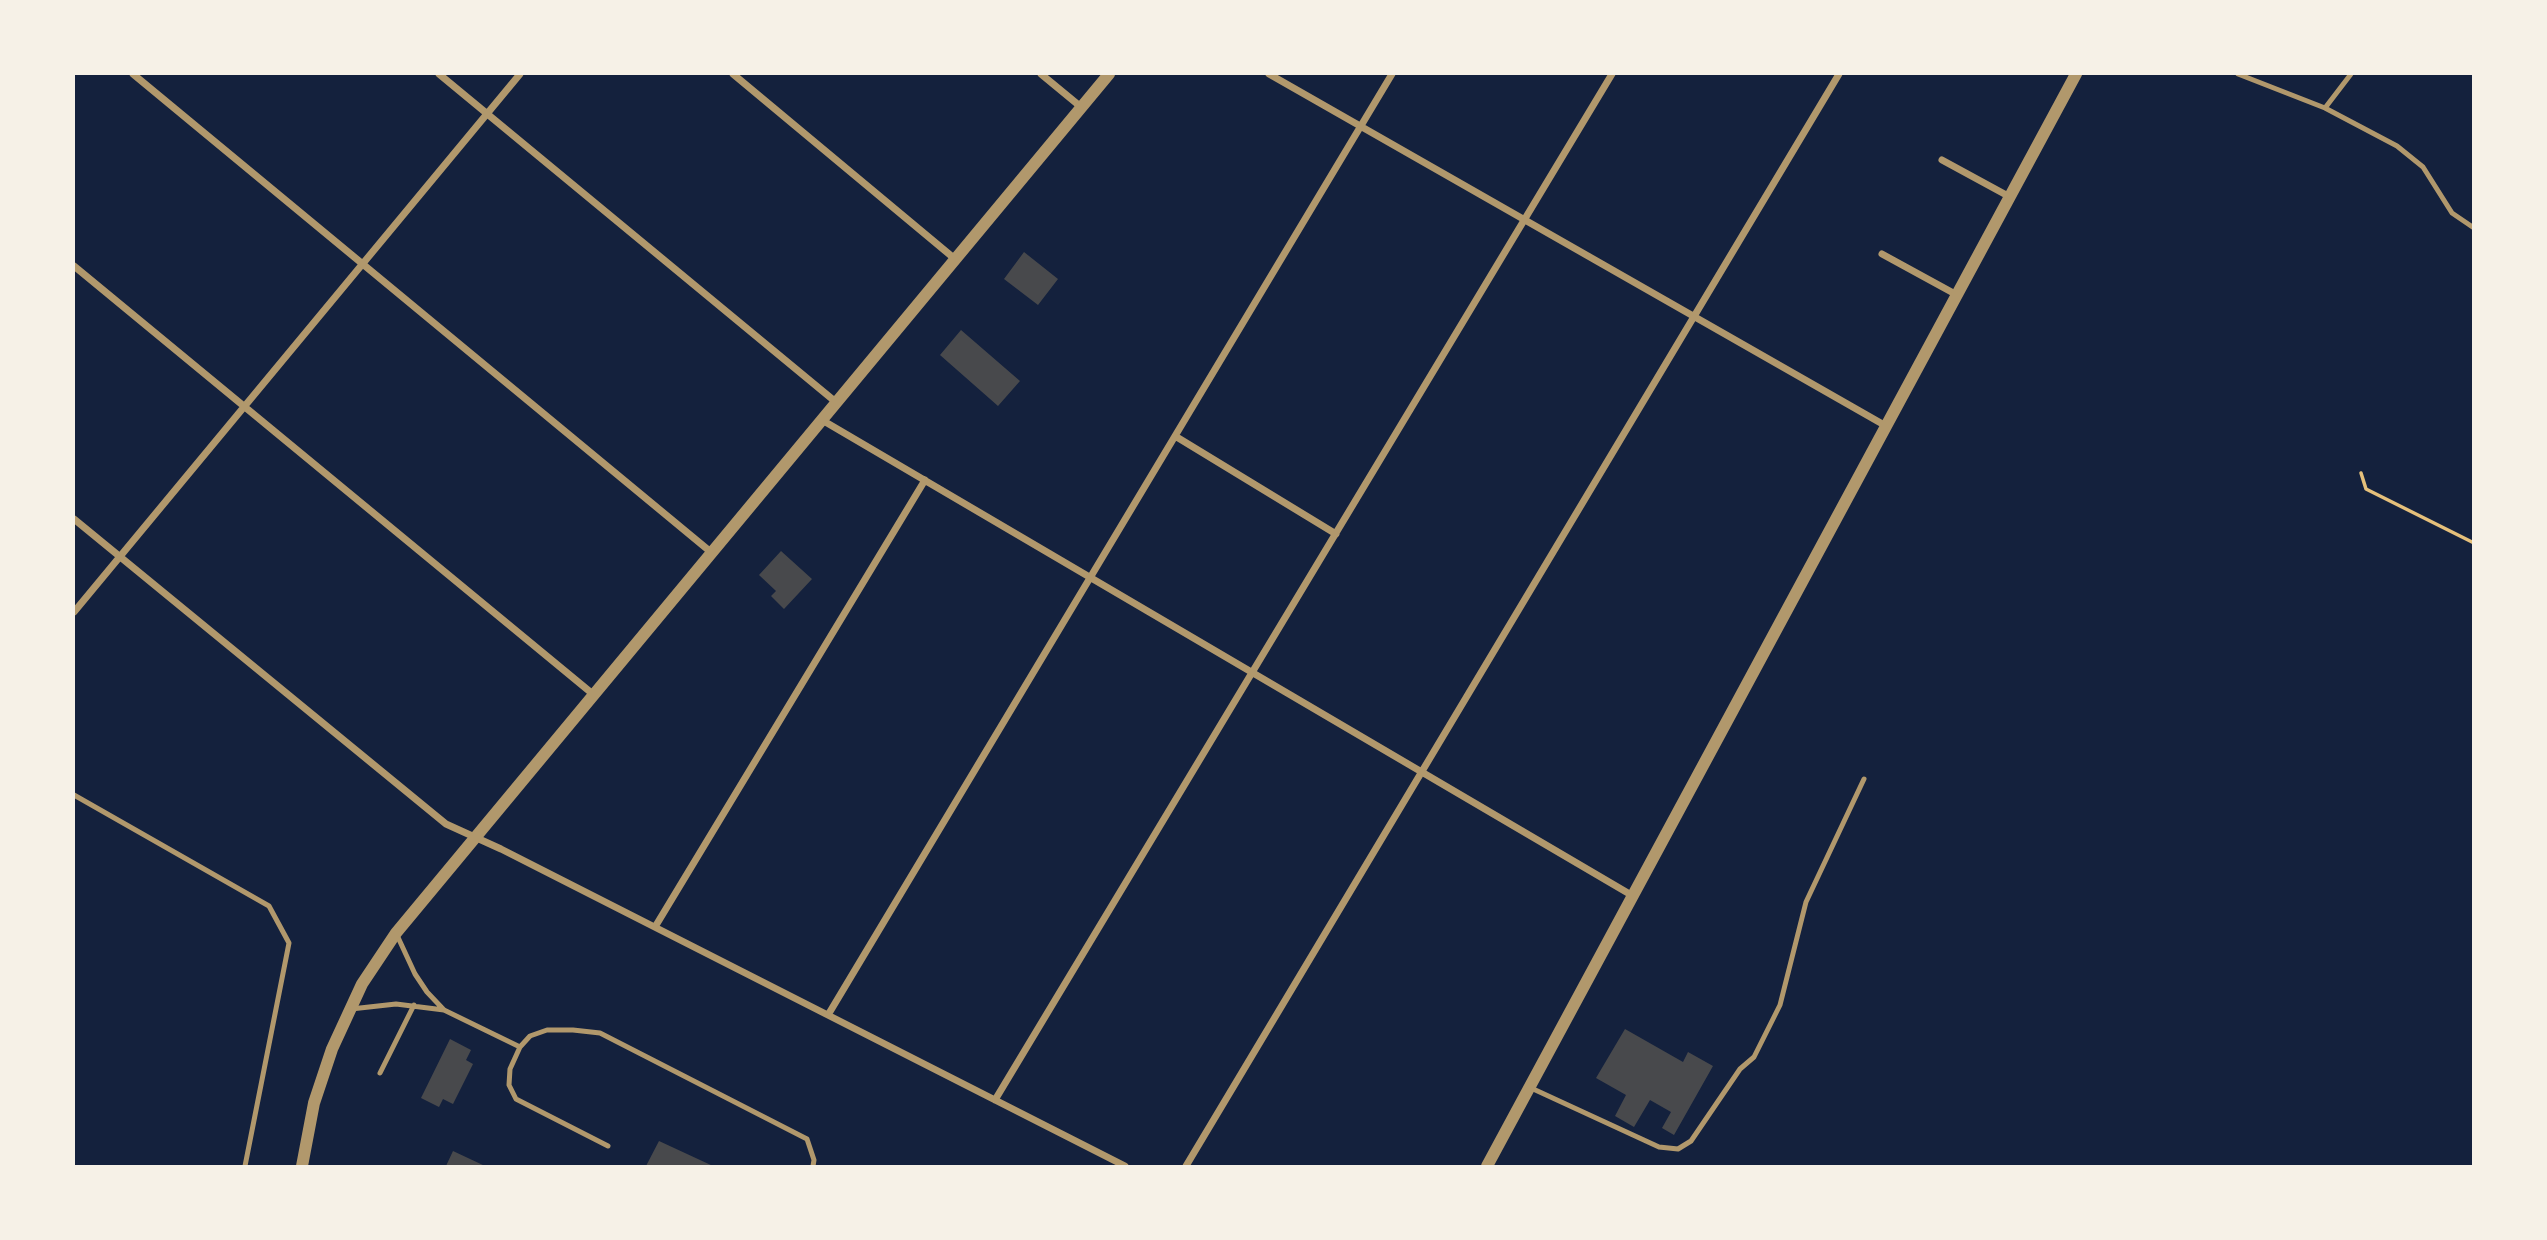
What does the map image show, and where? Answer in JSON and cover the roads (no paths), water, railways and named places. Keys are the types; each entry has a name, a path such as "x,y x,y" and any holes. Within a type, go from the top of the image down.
{"street":[{"path":"133,74 712,553"},
{"path":"439,74 837,402"},
{"path":"74,612 520,74"},
{"path":"733,74 955,259"},
{"path":"1041,74 1082,107"},
{"path":"302,1167 322,1076 350,1009 378,958 396,933 1109,74"},
{"path":"1269,74 1886,426"},
{"path":"828,1015 1392,74"},
{"path":"995,1100 1612,74"},
{"path":"1186,1167 1839,74"},
{"path":"1487,1167 2076,74"},
{"path":"1942,160 2010,197"},
{"path":"1882,254 1957,295"},
{"path":"74,266 594,695"},
{"path":"822,420 1633,896"},
{"path":"1175,436 1336,534"},
{"path":"655,927 925,480"},
{"path":"74,519 437,817 1125,1167"}],"lane":[{"path":"2238,74 2325,108 2397,146 2423,167 2452,213 2473,228"},
{"path":"2325,108 2351,74"},
{"path":"1530,1087 1659,1147 1678,1149 1691,1141 1740,1069 1754,1057 1780,1005 1806,902 1864,779"},
{"path":"74,795 270,906 289,943 245,1167"},
{"path":"396,933 415,974 444,1010"},
{"path":"350,1009 373,1005 414,1005 444,1010 520,1047"},
{"path":"380,1073 414,1005"},
{"path":"608,1146 516,1099 509,1085 510,1069 520,1047 530,1036 547,1030 600,1033 807,1139 814,1160 813,1167"}]}
